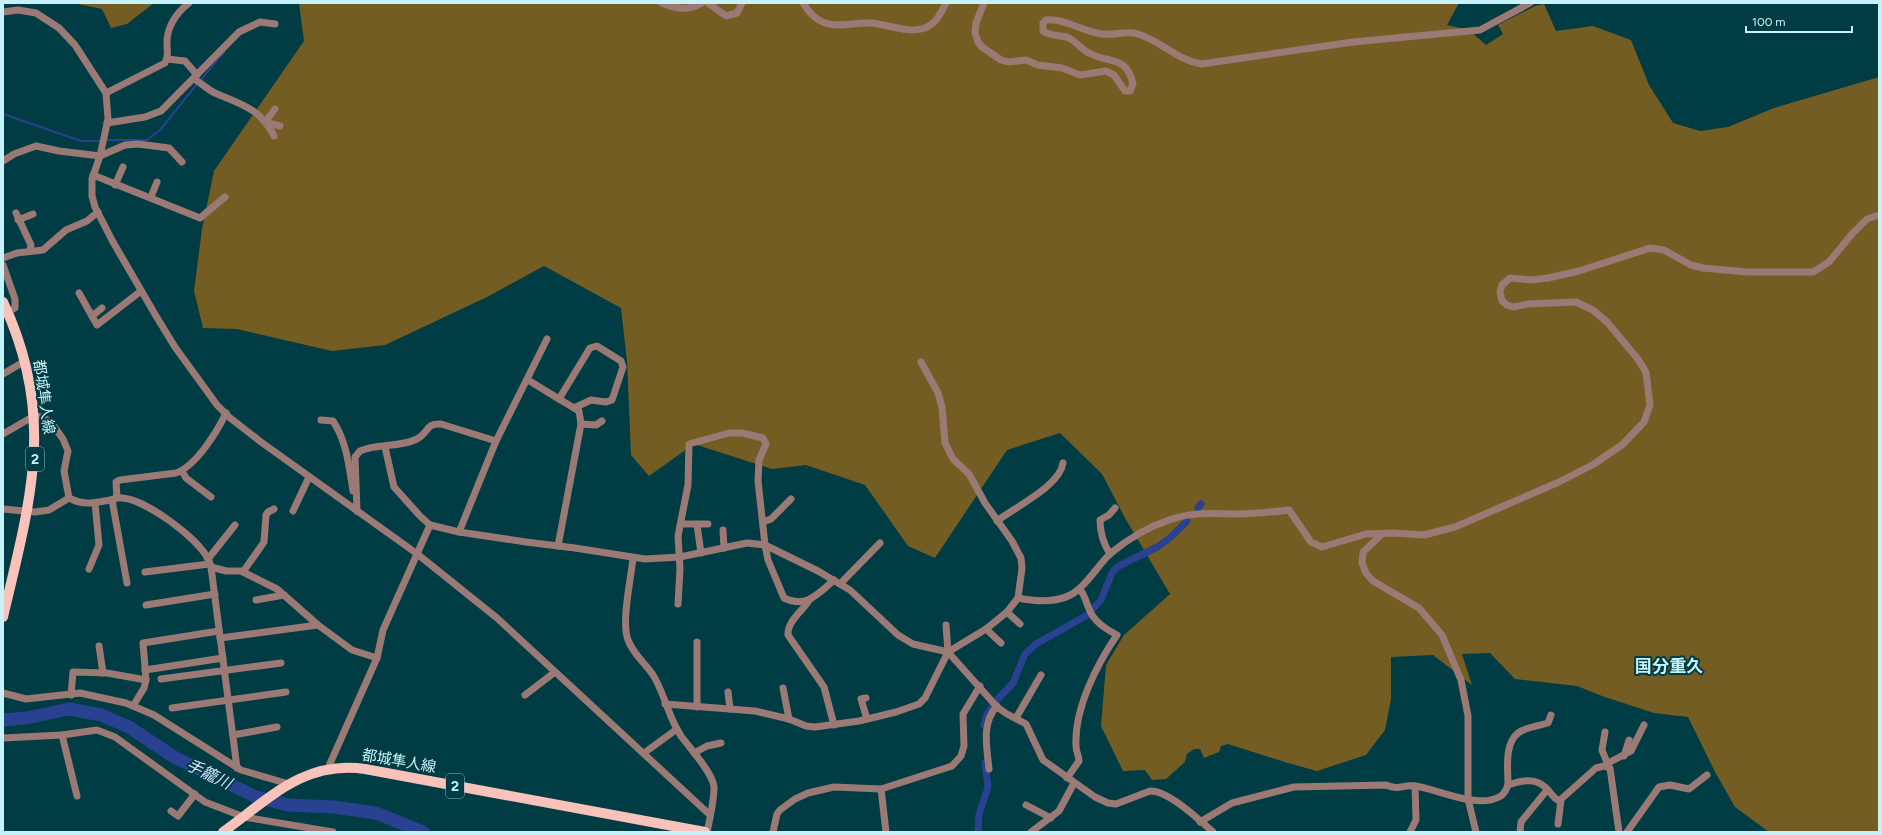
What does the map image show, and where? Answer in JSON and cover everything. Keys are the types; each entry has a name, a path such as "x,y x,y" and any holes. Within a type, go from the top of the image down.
{"main road":[{"name":"都城隼人線","path":"3,302 8,312 28,374 34,416 35,447 28,511 3,616"},
{"name":"都城隼人線","path":"223,832 288,785 312,772 328,768 352,767 706,832"}],"street":[{"path":"106,93 165,64 169,56 168,34 174,18 180,9 189,3"},
{"path":"662,3 675,8 694,8 702,3"},
{"path":"708,3 726,16 737,13 742,3"},
{"path":"803,3 811,15 817,19 836,26 870,23 922,29 934,23 946,3"},
{"path":"984,3 976,23 975,33 982,48 1000,60 1008,62 1026,60 1038,65 1062,68 1080,75 1106,71 1114,75 1125,91 1130,91 1133,84 1130,73 1124,65 1089,53 1068,37 1046,33 1043,31 1043,23 1046,20 1058,21 1102,34 1132,32 1147,38 1185,59 1202,64 1353,42 1480,30 1530,3"},
{"path":"3,12 18,10 36,13 59,28 74,46 106,93 108,110 107,123 100,156 93,175 92,196 98,212 141,291 179,353 229,418 416,553 496,618 710,815"},
{"path":"107,123 145,117 161,111 198,80 239,32 260,22 275,24"},
{"path":"167,59 186,61 198,80 213,92 246,105 267,122 280,126"},
{"path":"267,122 275,109"},
{"path":"267,122 274,136"},
{"path":"3,161 14,154 36,146 59,151 100,156 125,145 138,144 169,148 182,162"},
{"path":"115,185 123,167"},
{"path":"93,175 115,185 151,197 200,218 225,197"},
{"path":"151,197 157,182"},
{"path":"3,258 17,253 43,250 66,230 87,221 98,212"},
{"path":"16,213 31,245 30,251"},
{"path":"18,220 33,214"},
{"path":"1018,598 1046,602 1066,596 1080,589 1110,554 1129,539 1168,520 1182,516 1218,512 1255,513 1289,510 1311,542 1322,547 1366,534 1382,535 1393,533 1424,535 1455,527 1546,488 1594,464 1623,444 1644,422 1650,405 1646,372 1637,358 1607,322 1593,310 1576,302 1527,304 1514,307 1507,305 1502,301 1500,292 1505,281 1510,278 1531,280 1548,278 1579,271 1650,248 1664,250 1691,265 1747,272 1813,272 1829,262 1867,219 1879,215"},
{"path":"3,265 15,299 14,308 8,312"},
{"path":"79,293 97,325 141,291"},
{"path":"92,316 102,308"},
{"path":"459,532 496,441 528,380 546,339"},
{"path":"559,399 590,348 597,346 621,361 623,367 612,400 606,402 590,400 574,408"},
{"path":"3,374 25,361"},
{"path":"921,362 938,394 942,407 945,443 953,459 968,474 997,521 1012,541 1021,558 1022,568 1018,598 1007,612 986,629 948,652"},
{"path":"528,380 579,411 581,424 558,546"},
{"path":"127,583 114,499 116,482 120,480 182,471 202,451 214,435 226,413"},
{"path":"3,434 34,416 42,417 51,422 63,439 68,451 64,471 69,498"},
{"path":"321,420 334,421 339,429 346,449 357,511"},
{"path":"581,424 596,425 602,421"},
{"path":"355,502 357,484 355,457 364,449 385,447 418,439 424,434 429,425 433,423 441,424 496,441"},
{"path":"678,604 680,557 678,536 688,485 689,444 736,433 763,438 766,444 759,460 758,481 765,545 768,560 784,598 793,602 810,599"},
{"path":"385,447 394,487 420,516 430,524 459,532 575,548 633,558 659,560 746,543 765,545 834,580 850,590 898,635 914,644 948,652 997,706 1027,726 1043,760 1095,797 1112,804 1124,802 1150,791 1155,791 1170,799 1213,832"},
{"path":"997,521 1054,480 1062,468 1063,463"},
{"path":"182,471 186,478 211,497"},
{"path":"293,510 310,477"},
{"path":"69,498 79,503 95,503 114,499 133,499 155,510 190,536 210,563 237,768"},
{"path":"3,509 28,511 49,510 69,498"},
{"path":"763,522 771,519 791,499"},
{"path":"89,569 99,545 95,503"},
{"path":"1110,554 1104,545 1100,532 1100,520 1109,515 1115,508"},
{"path":"243,572 264,542 266,515 274,509"},
{"path":"328,768 377,658 383,630 430,524"},
{"path":"681,524 708,524"},
{"path":"210,563 235,525"},
{"path":"697,525 700,553"},
{"path":"723,530 724,548"},
{"path":"1382,535 1363,552 1362,562 1366,572 1372,581 1419,608 1442,636 1461,680 1468,716 1468,799 1476,832"},
{"path":"840,584 880,543"},
{"path":"633,558 626,618 627,639 634,652 653,675 677,729 706,769 714,785 706,832"},
{"path":"145,572 210,563 243,572 277,589 318,625 352,650 377,658"},
{"path":"834,580 810,599 805,608 790,624 788,635 824,687 834,725"},
{"path":"1067,778 1079,761 1076,748 1076,739 1088,688 1102,656 1117,634 1106,629 1097,622 1091,613 1085,597 1080,589"},
{"path":"146,605 215,594"},
{"path":"256,600 284,595"},
{"path":"1007,612 1020,624"},
{"path":"133,706 144,688 146,680 143,643 318,625"},
{"path":"665,704 755,711 789,718 808,727 834,725 896,712 923,702 948,652 946,625"},
{"path":"986,629 1001,643"},
{"path":"697,642 697,707"},
{"path":"98,646 103,673"},
{"path":"145,670 223,658"},
{"path":"161,679 281,663"},
{"path":"71,695 73,672 103,673 146,680"},
{"path":"525,695 555,672"},
{"path":"1016,718 1041,675"},
{"path":"773,832 777,814 780,810 801,796 834,787 881,789 942,770 956,762 964,746 962,714 980,686"},
{"path":"783,688 789,718"},
{"path":"172,708 286,692"},
{"path":"728,692 730,709"},
{"path":"3,693 26,699 80,693 98,696 133,706 154,715 237,768 288,785"},
{"path":"866,698 861,699 867,719"},
{"path":"990,769 987,726 990,715 997,706"},
{"path":"1200,822 1228,805 1294,787 1386,785 1394,788 1415,786 1480,801 1499,798 1508,785 1508,763 1511,744 1517,734 1548,723 1551,715"},
{"path":"1558,824 1561,800 1596,768 1608,766 1631,751 1644,726"},
{"path":"233,735 277,727"},
{"path":"644,753 677,729"},
{"path":"3,738 62,735 97,730 115,737 205,802 244,817 305,830 333,832"},
{"path":"1605,732 1602,750 1610,768 1619,832"},
{"path":"62,735 77,796"},
{"path":"1624,756 1629,740"},
{"path":"694,753 707,746 721,743"},
{"path":"1627,832 1659,787 1670,785 1689,789 1706,775"},
{"path":"1508,785 1522,780 1533,782 1545,787 1553,798 1561,800"},
{"path":"1031,832 1061,809 1074,783"},
{"path":"1410,832 1416,820 1415,786"},
{"path":"881,789 886,832"},
{"path":"1520,832 1521,822 1547,790"},
{"path":"172,811 178,816 195,794"},
{"path":"1026,805 1051,818"}],"shaded area":[{"path":"73,3 154,3 127,24 111,28 102,9"},
{"path":"299,3 1459,3 1447,25 1469,30 1486,45 1503,34 1498,25 1535,6 1544,4 1556,31 1593,26 1631,40 1649,85 1673,123 1700,131 1728,127 1774,108 1879,77 1879,832 1769,832 1735,807 1715,772 1688,717 1654,713 1577,686 1515,679 1490,653 1462,654 1472,685 1433,655 1391,657 1391,699 1385,730 1366,755 1317,771 1228,744 1221,746 1219,752 1204,758 1200,749 1194,749 1187,754 1185,762 1166,779 1152,780 1145,770 1123,771 1101,726 1106,665 1124,635 1170,594 1125,518 1102,474 1060,433 1007,450 935,558 908,546 865,485 806,465 772,469 694,444 649,476 631,455 627,361 621,308 544,266 487,297 385,345 332,351 237,329 203,328 194,291 202,229 214,171 304,41"}],"waterway":[{"path":"200,81 225,51"},
{"path":"107,140 147,140 160,130 197,84"},
{"path":"3,114 81,141 99,141"},
{"path":"1198,508 1201,504"},
{"path":"1092,610 1101,600 1112,573 1117,567 1159,546 1171,537 1187,521"},
{"path":"997,700 1013,683 1025,654 1036,644 1089,614"},
{"path":"984,725 987,714 992,707"},
{"name":"手籠川","path":"3,720 27,718 69,709 101,715 129,727 174,757 256,797 288,805 333,807 376,813 423,832"},
{"path":"978,832 979,814 988,787 985,763"}],"district":[{"name":"国分重久","path":"1669,666"}]}
